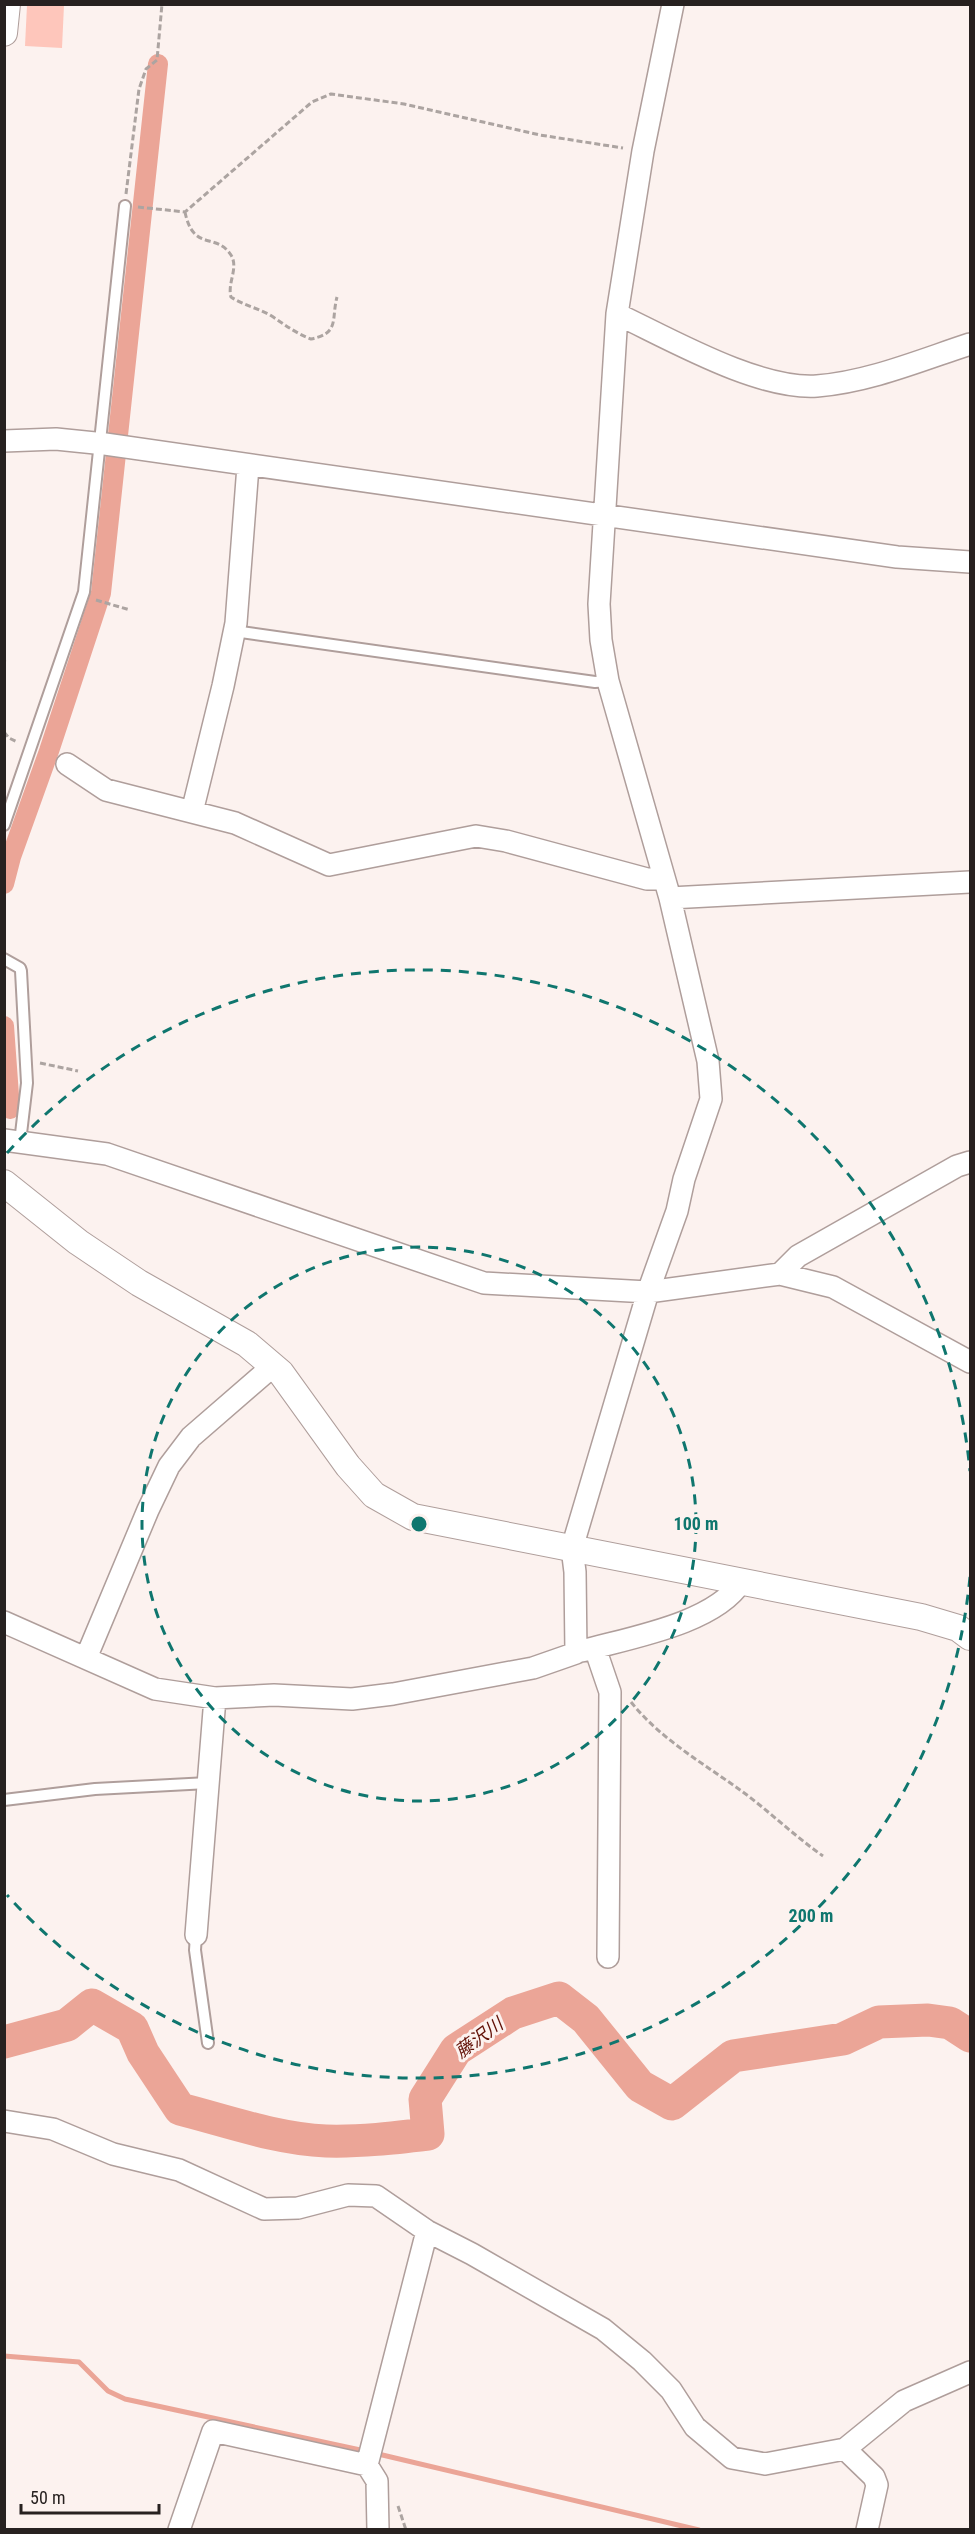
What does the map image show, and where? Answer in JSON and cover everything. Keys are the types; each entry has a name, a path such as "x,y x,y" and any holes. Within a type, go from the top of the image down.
{"street":[{"path":"4,33 7,4"},
{"path":"608,1957 610,1692 586,1650 572,1548 648,1292 677,1211 684,1179 711,1099 708,1061 666,889 608,681 601,640 599,604 617,314 643,151 673,4"},
{"path":"617,314 753,376 806,386 868,377 970,345"},
{"path":"4,441 56,439 103,443 897,558 970,562"},
{"path":"192,812 234,631 248,465"},
{"path":"67,764 106,790 235,823 329,865 476,836 506,841 647,879 666,889 970,882"},
{"path":"12,1141 107,1154 484,1283 648,1292 780,1274 832,1287 970,1362"},
{"path":"780,1274 798,1256 957,1166 970,1161"},
{"path":"4,1183 78,1242 139,1283 247,1344 281,1373 348,1466 374,1495 412,1517 921,1617 958,1628 970,1637"},
{"path":"86,1658 168,1466 191,1437 273,1366"},
{"path":"4,1622 155,1689 215,1698 274,1695 352,1699 393,1694 533,1668 688,1620 723,1600 734,1592 741,1582"},
{"path":"196,1935 215,1698"},
{"path":"4,2121 53,2129 113,2154 179,2170 264,2209 298,2208 348,2195 376,2196 426,2231 472,2254 603,2330 642,2361 671,2390 695,2427 732,2458 765,2464 845,2449 904,2401 970,2372"},
{"path":"378,2529 377,2481 367,2464 426,2231"},
{"path":"179,2529 213,2431 367,2464"},
{"path":"845,2449 874,2477 877,2485 867,2529"}],"lane":[{"path":"4,825 84,592 103,443 128,206"},
{"path":"234,631 595,682 608,681"},
{"path":"9,962 21,971 27,1089 12,1141"},
{"path":"4,1800 95,1790 208,1783"},
{"path":"196,1935 195,1950 208,2043"}],"path":[{"path":"162,4 157,57 146,69 139,90 128,206 185,212 312,102 331,94 404,104 540,135 643,151"},
{"path":"185,212 188,226 193,233 231,254 234,270 230,292 231,297 236,300 271,316 285,327 311,339 327,334 332,328 336,297"},
{"path":"87,598 130,610"},
{"path":"26,1062 78,1071"},
{"path":"626,1696 641,1715 660,1732 749,1797 793,1835 824,1856"}],"shaded area":[{"path":"27,5 64,5 62,48 25,46"}],"waterway":[{"path":"4,884 11,857 101,593 158,64"},
{"path":"4,1026 10,1109"},
{"name":"藤沢川","path":"4,2042 67,2025 92,2005 132,2028 143,2053 180,2109 289,2137 339,2141 428,2134 425,2099 456,2050 513,2013 559,1998 586,2019 640,2086 672,2104 733,2056 843,2039 879,2022 928,2020 950,2023 970,2036"},
{"path":"4,2356 79,2362 108,2391 125,2399 365,2451"},
{"path":"374,2453 699,2530"}]}
